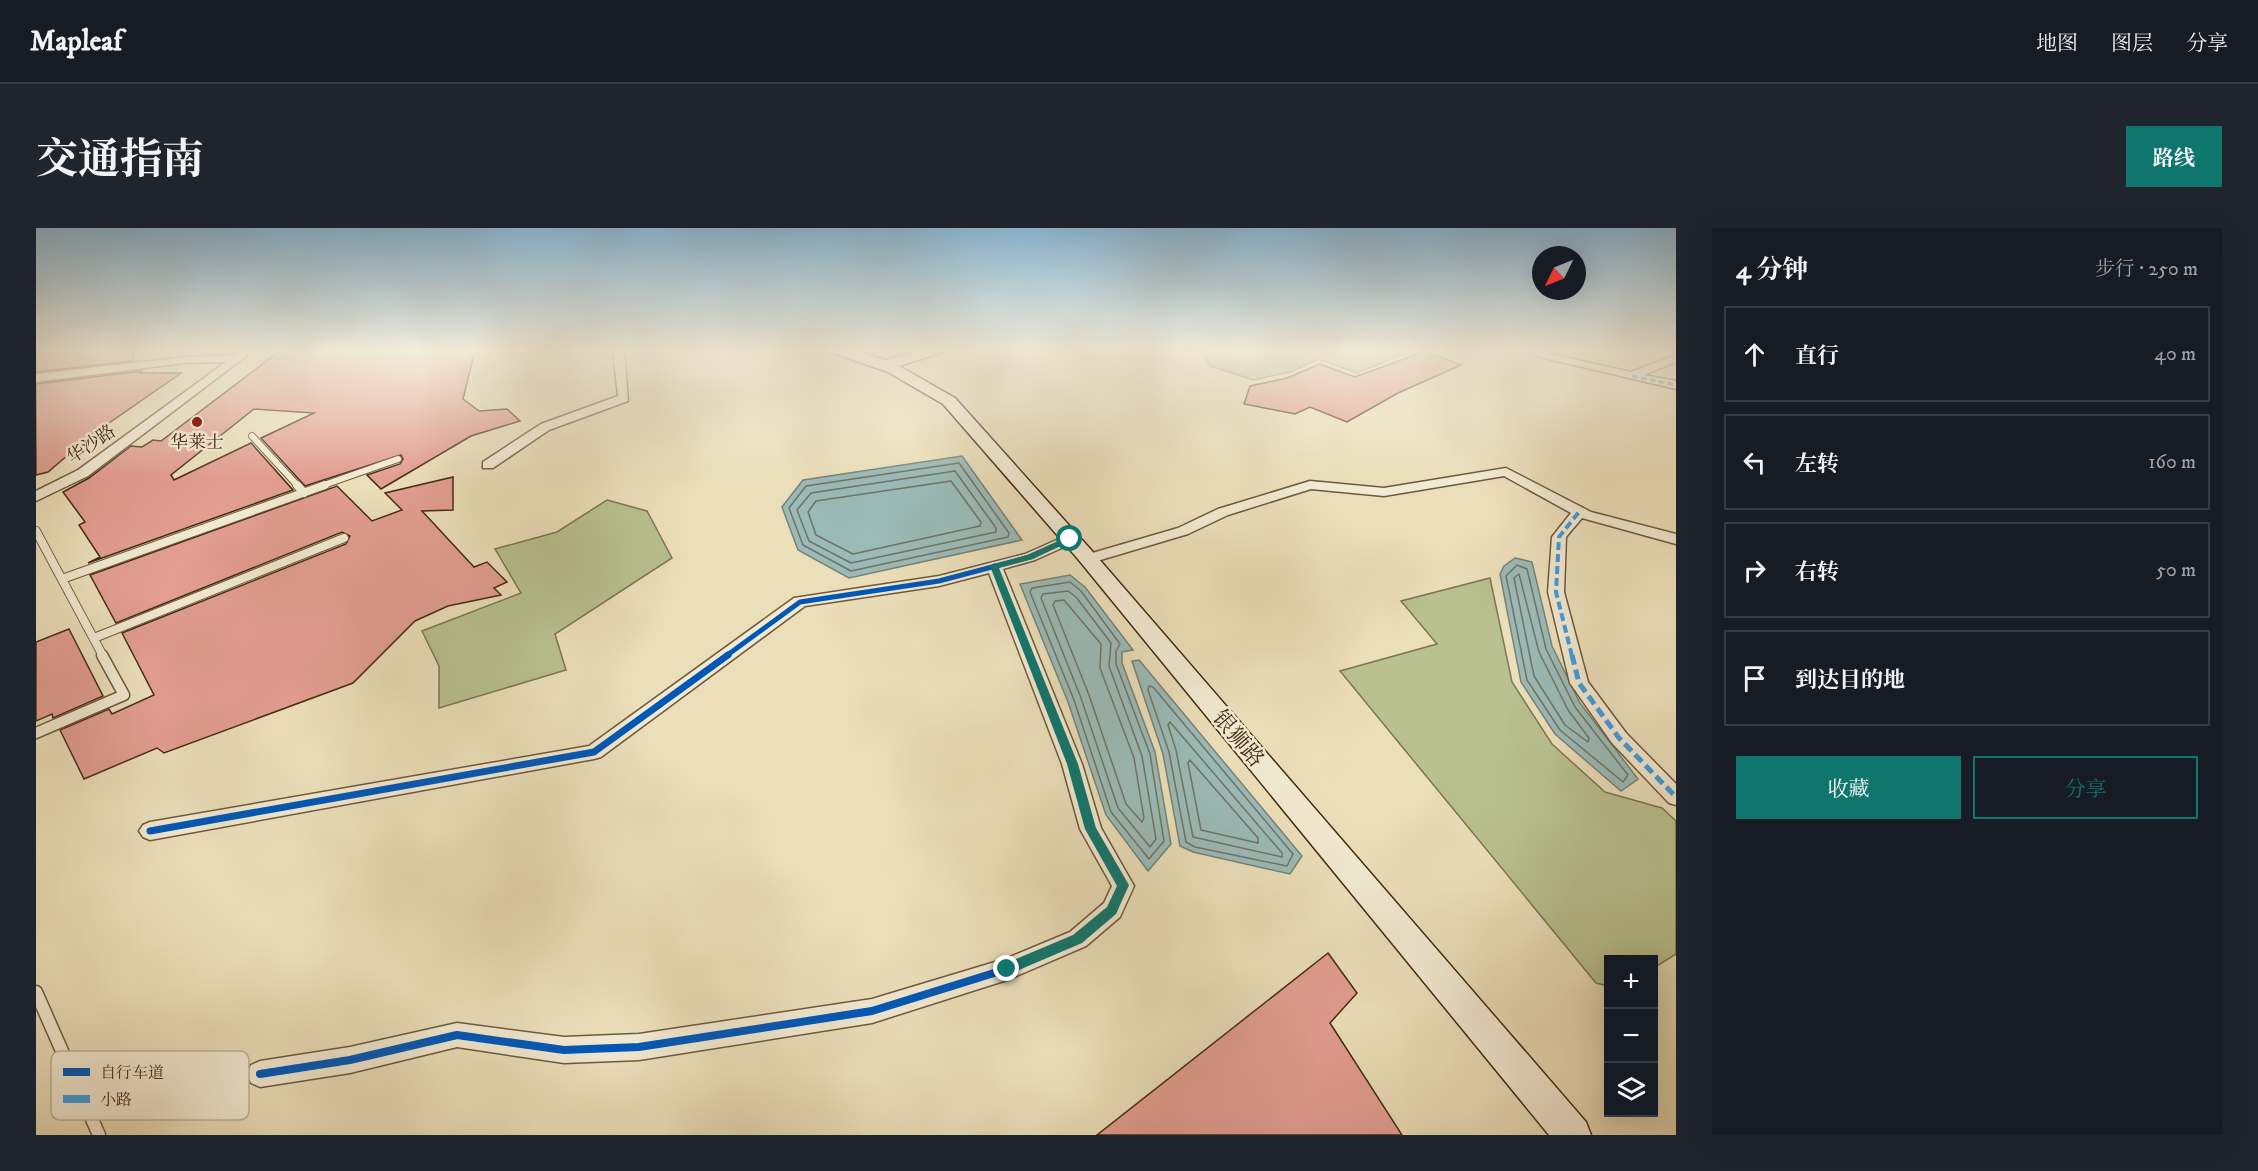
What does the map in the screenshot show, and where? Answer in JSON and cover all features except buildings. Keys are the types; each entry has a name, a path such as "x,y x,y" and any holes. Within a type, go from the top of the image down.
{"main road":[{"name":"银狮路","path":"937,392 949,401 1088,559 1573,1135"}],"street":[{"name":"华沙路","path":"36,497 83,473 192,392"},
{"path":"488,465 545,427 624,399 623,392"},
{"path":"1088,559 1183,531 1223,512 1310,485 1384,492 1506,472 1579,512 1676,538"},
{"path":"1579,512 1559,537 1556,592 1580,683 1619,738 1676,797"},
{"path":"150,831 594,752 800,602 939,581 1030,557 1070,539"},
{"path":"261,1074 350,1060 457,1035 564,1050 639,1047 772,1029 872,1011 1007,969 1078,939 1112,910 1123,885 1091,829 1072,764 994,566"}],"lane":[{"path":"252,436 304,493"},
{"path":"62,579 398,459"},
{"path":"36,531 124,694 36,733"},
{"path":"94,638 345,538"},
{"path":"36,992 62,1051"},
{"path":"92,1120 99,1135"}],"green space":[{"path":"607,500 647,511 672,558 555,634 566,670 439,708 439,666 422,631 521,593 495,549 557,532"},
{"path":"1490,578 1512,682 1552,744 1605,792 1662,808 1676,821 1676,954 1658,965 1658,955 1604,955 1604,985 1596,983 1340,671 1437,644 1401,601"}],"water":[{"path":"962,456 1022,540 849,578 798,550 782,507 803,480"},
{"path":"1515,558 1532,562 1552,646 1580,703 1638,779 1621,791 1555,734 1521,682 1500,574 1504,566"},
{"path":"1070,575 1085,587 1133,650 1122,652 1122,663 1155,752 1171,844 1148,871 1106,815 1068,702 1020,584"},
{"path":"1139,660 1302,856 1290,874 1193,852 1180,846 1163,754 1132,661"}],"marked path":[{"path":"1579,512 1559,537 1556,592 1579,683 1619,738 1676,797"}],"cycle path":[{"path":"150,831 594,752 800,602 939,581 1030,557 1070,539"},
{"path":"260,1074 350,1060 457,1035 564,1050 639,1047 761,1030 872,1011 1007,969 1078,939 1112,910 1123,886 1091,829 1072,764 994,566"}],"place":[{"name":"华莱士","path":"197,422"}],"route":[{"path":"1007,969 1078,939 1112,910 1123,885 1091,829 1072,764 994,566 1030,557 1070,539"}]}
